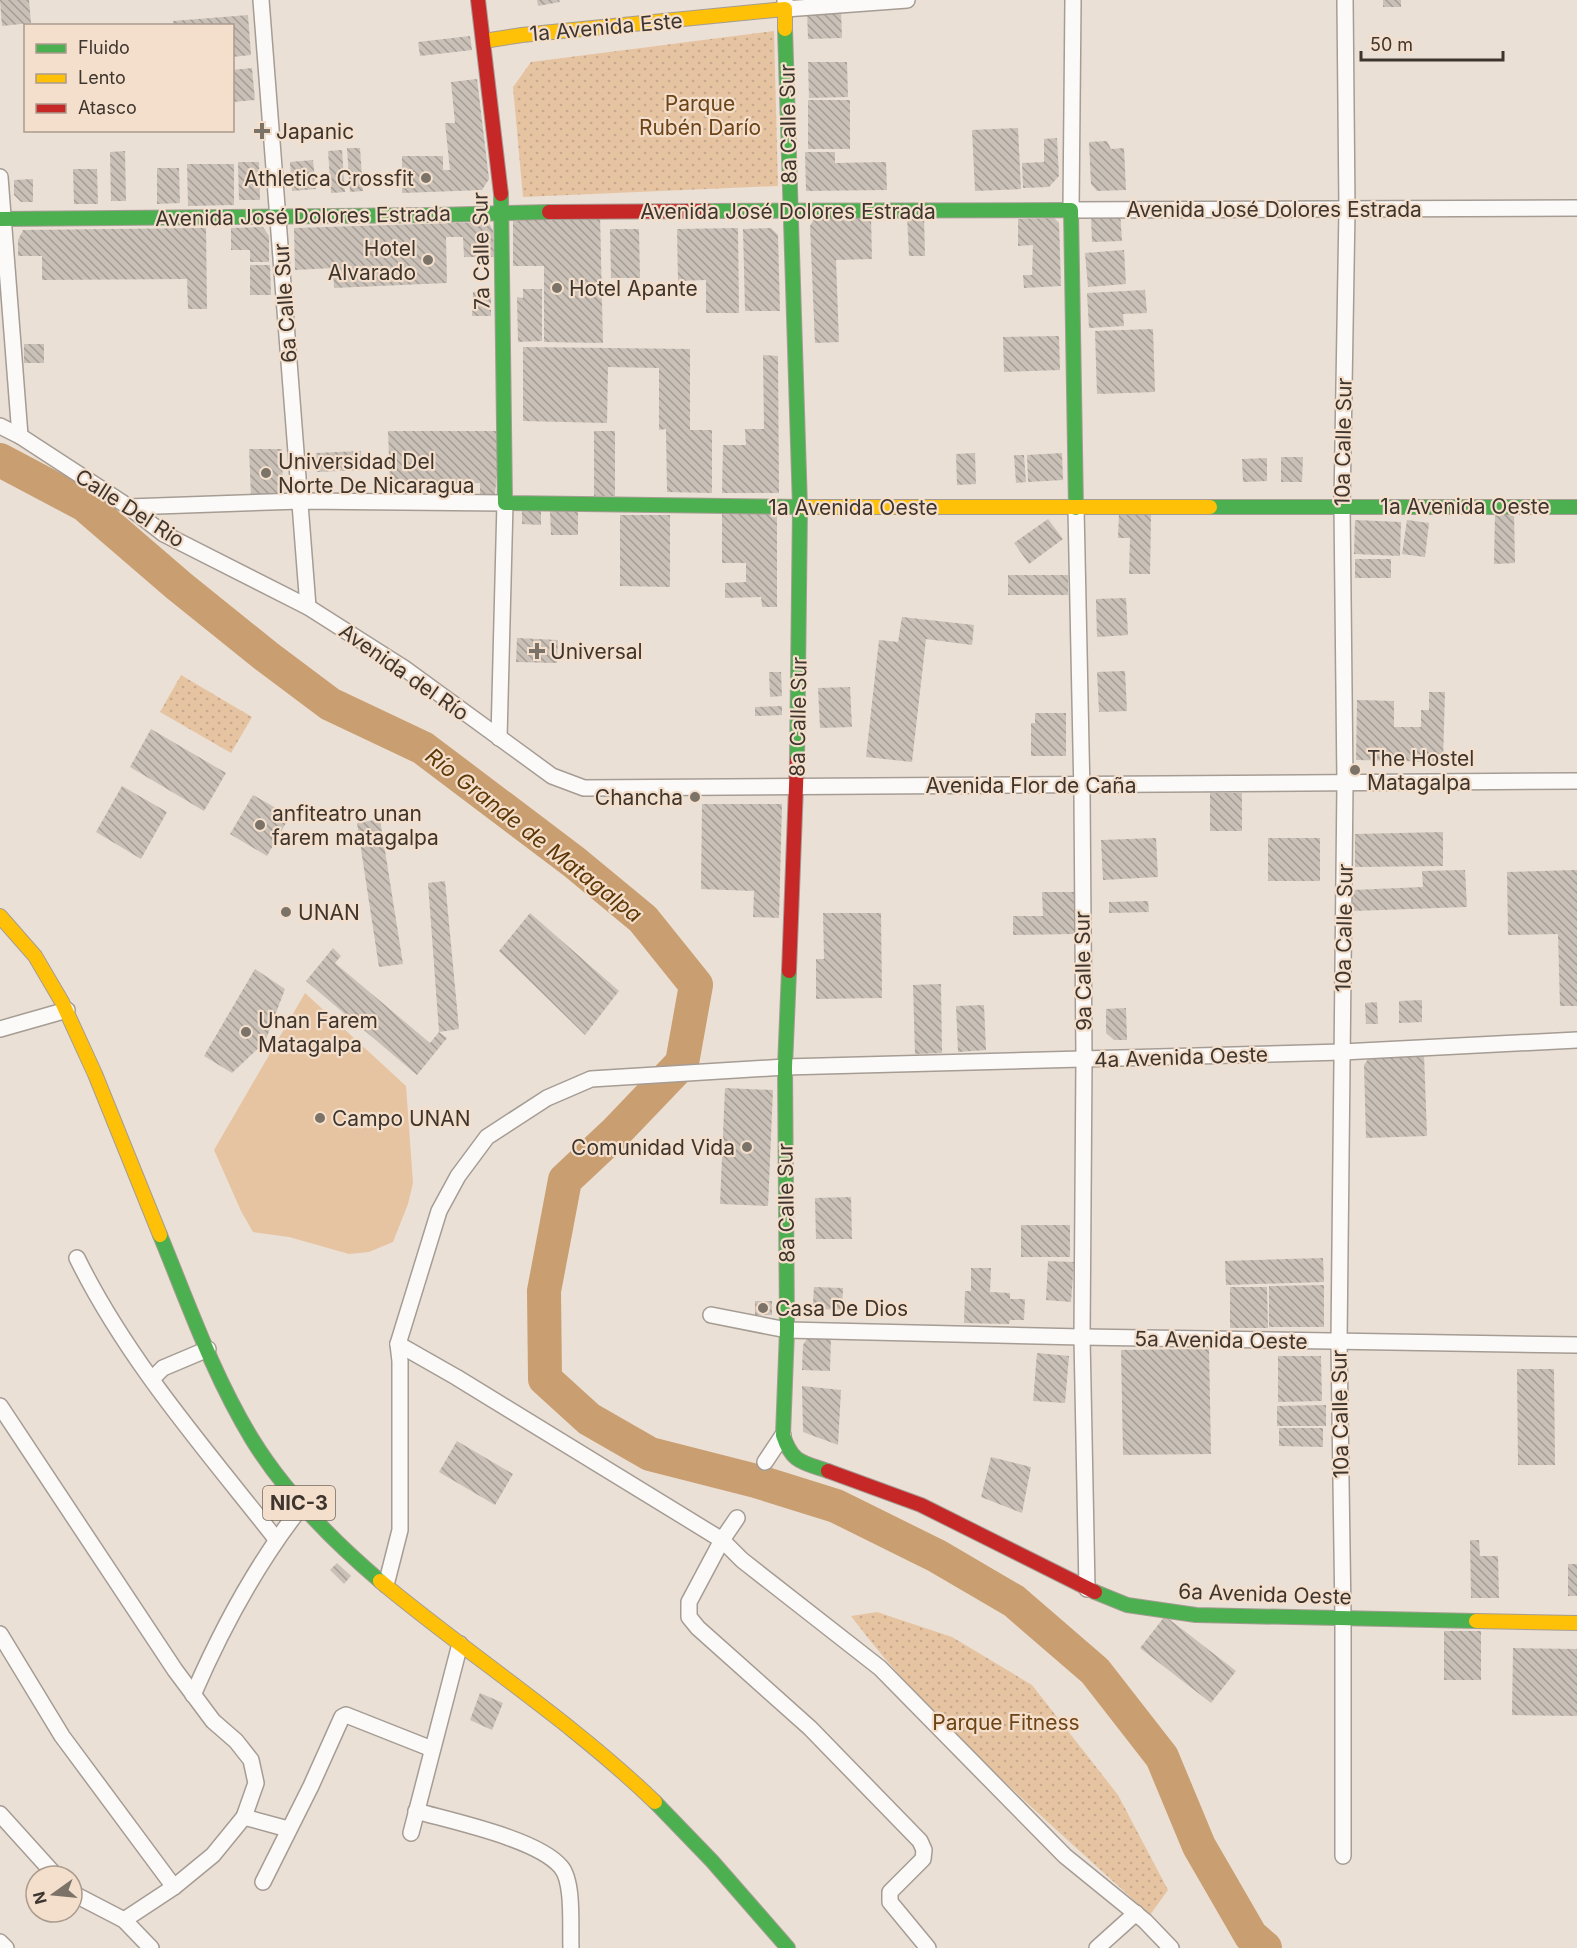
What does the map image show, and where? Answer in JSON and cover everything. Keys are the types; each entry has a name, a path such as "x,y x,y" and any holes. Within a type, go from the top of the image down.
{"street":[{"name":"6a Calle Sur","path":"261,0 309,607"},
{"name":"7a Calle Sur","path":"478,0 503,212 505,503"},
{"name":"1a Avenida Este","path":"484,41 785,4 908,0"},
{"path":"1073,0 1071,210 1076,508"},
{"name":"10a Calle Sur","path":"1343,1856 1343,1618 1339,1342 1345,783 1342,505 1347,209 1345,0"},
{"name":"8a Calle Sur","path":"783,1435 787,1330 785,1067 797,786 800,507 785,4"},
{"path":"0,177 20,436"},
{"name":"Avenida José Dolores Estrada","path":"2,219 278,217 503,212 1577,208"},
{"path":"0,426 20,436"},
{"name":"Calle Del Rio","path":"20,436 129,507 164,534 309,607"},
{"name":"1a Avenida Oeste","path":"129,507 300,501 800,507 1076,508 1342,505 1577,507"},
{"path":"499,738 505,503"},
{"name":"9a Calle Sur","path":"1076,508 1084,1059 1082,1338 1087,1589"},
{"name":"Avenida del Río","path":"309,607 404,668 499,738"},
{"name":"Avenida Flor de Caña","path":"499,738 552,776 584,788 1577,781"},
{"name":"NIC-3","path":"0,916 34,954 67,1010 168,1258 225,1388 260,1451 302,1506 339,1545 460,1644 576,1731 666,1811 788,1948"},
{"path":"0,1029 67,1010"},
{"name":"4a Avenida Oeste","path":"398,1344 439,1211 458,1176 475,1152 487,1137 547,1098 591,1079 785,1067 1342,1052 1577,1040"},
{"path":"77,1258 92,1290 116,1329 182,1420 276,1539"},
{"name":"5a Avenida Oeste","path":"711,1315 787,1330 1082,1338 1577,1345"},
{"path":"398,1344 722,1540 742,1560 880,1668 1065,1856 1136,1913 1171,1948"},
{"path":"386,1585 400,1530 400,1361 398,1344"},
{"path":"152,1379 163,1368 208,1348"},
{"path":"0,1406 193,1695 251,1760 256,1783 244,1817 213,1855 174,1887 124,1920"},
{"path":"765,1462 783,1435"},
{"name":"6a Avenida Oeste","path":"783,1435 788,1451 800,1461 921,1505 1087,1589 1127,1605 1196,1615 1577,1623"},
{"path":"193,1695 213,1650 276,1539 302,1506"},
{"path":"736,1518 689,1602 689,1617 698,1628 810,1728 920,1841 924,1851 922,1859 890,1892 890,1902 928,1948"},
{"path":"0,1634 62,1736 174,1887"},
{"path":"411,1833 460,1644"},
{"path":"263,1882 311,1786 342,1717 346,1715 432,1749"},
{"path":"416,1811 511,1838 541,1852 562,1867 568,1887 571,1948"},
{"path":"0,1814 45,1864"},
{"path":"244,1817 288,1829"},
{"path":"84,1899 124,1920 151,1948"},
{"path":"1097,1948 1136,1913"},
{"path":"0,1942 6,1948"}],"green space":[{"name":"Parque Rubén Darío","path":"774,31 778,186 523,197 513,87 531,62"},
{"path":"181,675 252,717 231,753 160,712"},
{"name":"Campo UNAN","path":"305,993 406,1086 413,1183 408,1204 393,1242 369,1252 349,1254 289,1237 253,1232 241,1211 214,1150"},
{"name":"Parque Fitness","path":"877,1612 952,1637 1032,1685 1118,1795 1168,1890 1150,1915 993,1772 955,1734 883,1657 851,1616"}],"building":[{"path":"0,0 29,0 31,23 2,26"},
{"path":"537,0 559,0 560,2 538,6"},
{"path":"1383,0 1401,0 1401,7 1383,7"},
{"path":"841,10 842,38 808,39 807,11"},
{"path":"248,15 251,55 234,57 234,24 173,24 173,21"},
{"path":"470,36 472,50 420,56 418,42"},
{"path":"808,62 847,62 848,97 809,98"},
{"path":"252,68 255,100 234,102 234,70"},
{"path":"477,79 489,179 482,190 402,193 402,156 443,156 443,170 450,170 445,123 455,123 451,82"},
{"path":"808,100 850,100 850,149 808,149"},
{"path":"1018,128 1021,189 975,191 972,130"},
{"path":"1057,138 1059,176 1049,187 1023,188 1022,163 1044,162 1044,139"},
{"path":"1107,141 1111,149 1124,148 1126,190 1097,191 1091,184 1089,142"},
{"path":"347,148 360,148 363,191 350,192"},
{"path":"342,150 345,192 331,193 328,151"},
{"path":"125,151 126,201 111,201 110,152"},
{"path":"805,152 835,152 835,163 886,162 887,190 806,191"},
{"path":"313,160 316,189 292,191 290,162"},
{"path":"238,162 259,162 260,200 239,200"},
{"path":"187,164 234,164 234,205 188,206"},
{"path":"157,168 179,168 180,203 157,204"},
{"path":"73,169 97,169 98,204 74,204"},
{"path":"33,179 33,202 21,202 14,195 14,180"},
{"path":"1120,211 1122,241 1092,242 1091,217"},
{"path":"600,214 603,343 544,342 544,266 513,266 513,221"},
{"path":"924,215 925,256 909,256 907,216"},
{"path":"871,216 872,259 836,260 839,342 815,343 810,226 814,219"},
{"path":"1054,218 1059,223 1061,286 1024,288 1023,275 1032,275 1033,245 1018,246 1018,219"},
{"path":"488,222 493,230 494,257 464,257 463,237 446,237 447,283 334,288 333,268 295,270 294,228"},
{"path":"263,227 269,236 269,262 250,262 250,250 231,250 231,228"},
{"path":"206,228 207,309 188,309 187,279 42,280 42,256 18,256 18,240 23,230"},
{"path":"738,228 739,313 706,313 706,280 678,281 677,229"},
{"path":"771,228 778,235 780,311 745,311 743,229"},
{"path":"610,229 639,229 640,278 611,278"},
{"path":"1124,250 1126,284 1088,287 1085,253"},
{"path":"250,265 270,265 271,295 250,295"},
{"path":"523,289 542,289 542,341 518,342 517,297 523,298"},
{"path":"1145,290 1147,313 1123,314 1124,326 1089,328 1087,293"},
{"path":"473,292 491,292 491,316 472,316"},
{"path":"1153,329 1155,392 1097,394 1095,331"},
{"path":"1059,336 1060,370 1004,372 1003,337"},
{"path":"24,344 44,344 44,363 24,363"},
{"path":"523,347 690,349 690,430 712,430 712,493 667,492 666,429 659,430 659,368 608,367 607,423 523,421"},
{"path":"763,355 778,356 779,493 722,493 723,445 746,445 745,429 764,429"},
{"path":"388,431 501,431 495,494 480,495 480,483 390,485"},
{"path":"594,431 615,431 615,496 594,496"},
{"name":"Universidad Del Norte De Nicaragua","path":"249,449 282,449 283,496 251,497"},
{"path":"361,451 362,470 317,472 316,453"},
{"path":"975,453 976,484 957,485 956,454"},
{"path":"1062,453 1063,480 1028,482 1027,455"},
{"path":"1014,455 1024,455 1026,482 1016,483"},
{"path":"1281,457 1303,457 1302,482 1281,482"},
{"path":"1267,458 1267,481 1243,482 1242,459"},
{"path":"522,511 541,511 541,525 522,524"},
{"path":"550,511 578,511 578,535 551,535"},
{"path":"722,511 777,511 777,607 762,607 761,597 725,598 725,583 746,582 746,563 722,563"},
{"path":"1514,511 1515,563 1494,564 1495,512"},
{"path":"1119,512 1151,513 1150,574 1129,574 1130,538 1118,538"},
{"path":"620,515 670,515 670,587 620,586"},
{"path":"1048,519 1063,539 1029,564 1014,543"},
{"path":"1355,520 1401,522 1400,556 1354,554"},
{"path":"1407,520 1429,523 1425,557 1402,554"},
{"path":"1355,559 1391,559 1391,578 1355,578"},
{"path":"1008,575 1068,575 1068,595 1008,595"},
{"path":"1126,598 1128,635 1097,637 1096,599"},
{"path":"902,617 974,625 972,645 926,639 912,762 866,757 879,640 898,642"},
{"name":"Universal","path":"517,638 558,640 557,663 516,662"},
{"path":"1125,671 1127,711 1099,712 1097,672"},
{"path":"769,672 781,672 782,696 770,697"},
{"path":"850,687 852,727 820,728 818,688"},
{"path":"1429,692 1445,692 1443,762 1356,760 1357,700 1394,701 1394,727 1421,727 1421,710 1429,710"},
{"path":"782,706 782,715 755,716 755,707"},
{"path":"1035,713 1066,713 1066,756 1031,756 1031,723 1035,723"},
{"path":"151,729 226,773 204,811 130,767"},
{"path":"122,786 167,812 141,859 96,832"},
{"path":"1210,793 1242,793 1242,831 1210,831"},
{"name":"anfiteatro unan farem matagalpa","path":"253,795 290,816 267,856 230,834"},
{"path":"702,804 782,804 779,918 753,917 754,891 701,889"},
{"path":"380,819 403,964 379,967 357,823"},
{"path":"1443,832 1443,866 1355,867 1355,834"},
{"path":"1156,838 1158,877 1103,880 1101,840"},
{"path":"1268,838 1320,838 1320,881 1268,881"},
{"path":"1465,870 1467,907 1353,911 1352,890 1423,887 1422,871"},
{"path":"1577,870 1577,1006 1560,1006 1558,934 1508,935 1507,872"},
{"path":"445,881 459,1029 439,1032 428,883"},
{"path":"1042,892 1075,892 1075,934 1013,935 1013,916 1043,916"},
{"path":"1148,901 1149,912 1109,913 1109,902"},
{"path":"530,913 619,991 585,1035 499,951"},
{"path":"823,913 881,913 882,998 816,999 816,959 824,959"},
{"path":"333,948 341,956 335,963 430,1043 439,1032 447,1038 417,1075 306,981"},
{"path":"255,969 285,989 265,1042 232,1073 204,1056"},
{"path":"941,984 942,1053 915,1054 913,985"},
{"path":"1422,1000 1422,1022 1399,1023 1399,1001"},
{"path":"1377,1002 1378,1024 1366,1024 1365,1003"},
{"path":"984,1005 986,1050 958,1052 956,1006"},
{"path":"1126,1008 1127,1040 1114,1040 1106,1033 1106,1009"},
{"path":"1424,1054 1427,1136 1366,1138 1364,1065 1371,1055"},
{"name":"Comunidad Vida","path":"725,1088 773,1090 768,1206 720,1204"},
{"path":"851,1197 852,1239 816,1239 815,1198"},
{"path":"1021,1225 1070,1225 1070,1257 1021,1257"},
{"path":"1323,1258 1324,1282 1226,1285 1225,1261"},
{"path":"1048,1261 1074,1262 1071,1302 1046,1300"},
{"path":"971,1268 991,1268 990,1292 1010,1293 1010,1299 1025,1299 1024,1320 1010,1320 1009,1324 964,1323 965,1291 971,1291"},
{"path":"1324,1285 1324,1327 1269,1327 1269,1286"},
{"path":"814,1287 843,1288 842,1310 817,1309 813,1304"},
{"path":"1230,1287 1267,1287 1268,1328 1230,1328"},
{"name":"Casa De Dios","path":"755,1301 772,1301 772,1315 755,1315"},
{"path":"808,1337 831,1338 830,1371 802,1370 803,1345"},
{"path":"1209,1349 1211,1454 1123,1455 1121,1350"},
{"path":"1037,1353 1069,1356 1065,1403 1033,1401"},
{"path":"1278,1356 1321,1356 1322,1401 1278,1402"},
{"path":"1517,1369 1554,1369 1555,1465 1518,1465"},
{"path":"802,1386 841,1390 838,1445 803,1432"},
{"path":"1326,1405 1326,1426 1277,1426 1277,1406"},
{"path":"1279,1428 1323,1428 1323,1447 1279,1446"},
{"path":"457,1441 513,1474 495,1505 439,1472"},
{"path":"991,1457 1031,1467 1022,1513 981,1497"},
{"path":"1470,1540 1479,1540 1480,1556 1498,1556 1499,1598 1471,1598"},
{"path":"337,1563 351,1576 344,1584 330,1570"},
{"path":"1568,1564 1577,1564 1577,1596 1568,1596"},
{"path":"1165,1616 1236,1671 1211,1703 1140,1648"},
{"path":"1444,1631 1481,1631 1481,1680 1444,1680"},
{"path":"1513,1648 1577,1649 1577,1716 1512,1715"},
{"path":"480,1693 503,1703 492,1730 470,1720"}],"waterway":[{"name":"Río Grande de Matagalpa","path":"0,460 85,505 179,586 330,704 423,748 574,862 643,919 696,985 682,1063 615,1133 565,1180 544,1291 545,1379 589,1419 650,1454 756,1481 836,1506 937,1556 1014,1601 1095,1671 1162,1757 1199,1846 1251,1936 1265,1948"}],"traffic: fast":[{"path":"785,29 800,507 797,760"},
{"path":"501,194 505,503 804,507"},
{"path":"707,211 1071,210 1076,508"},
{"path":"0,219 549,212"},
{"path":"1210,507 1577,507"},
{"path":"789,971 785,1067 787,1330 783,1435 794,1456 805,1463 828,1471"},
{"path":"160,1235 213,1364 252,1439 279,1478 310,1515 380,1581"},
{"path":"1095,1592 1127,1605 1196,1615 1476,1621"},
{"path":"655,1802 712,1861 788,1948"}],"traffic: slow":[{"path":"484,41 522,35 785,9 785,29"},
{"path":"804,507 1210,507"},
{"path":"0,916 35,956 62,1002 95,1074 160,1235"},
{"path":"380,1581 589,1743 655,1802"},
{"path":"1476,1621 1577,1623"}],"traffic: jam":[{"path":"478,0 501,194"},
{"path":"549,212 707,211"},
{"path":"789,971 797,760"},
{"path":"828,1471 921,1505 1095,1592"}],"place":[{"name":"Japanic","path":"262,131"},
{"name":"Athletica Crossfit","path":"426,178"},
{"name":"Hotel Alvarado","path":"428,260"},
{"name":"Hotel Apante","path":"557,288"},
{"name":"Universidad Del Norte De Nicaragua","path":"266,473"},
{"name":"Universal","path":"537,651"},
{"name":"The Hostel Matagalpa","path":"1355,770"},
{"name":"Chancha","path":"695,797"},
{"name":"anfiteatro unan farem matagalpa","path":"260,825"},
{"name":"UNAN","path":"286,912"},
{"name":"Unan Farem Matagalpa","path":"246,1032"},
{"name":"Campo UNAN","path":"320,1118"},
{"name":"Comunidad Vida","path":"747,1147"},
{"name":"Casa De Dios","path":"763,1308"}]}
